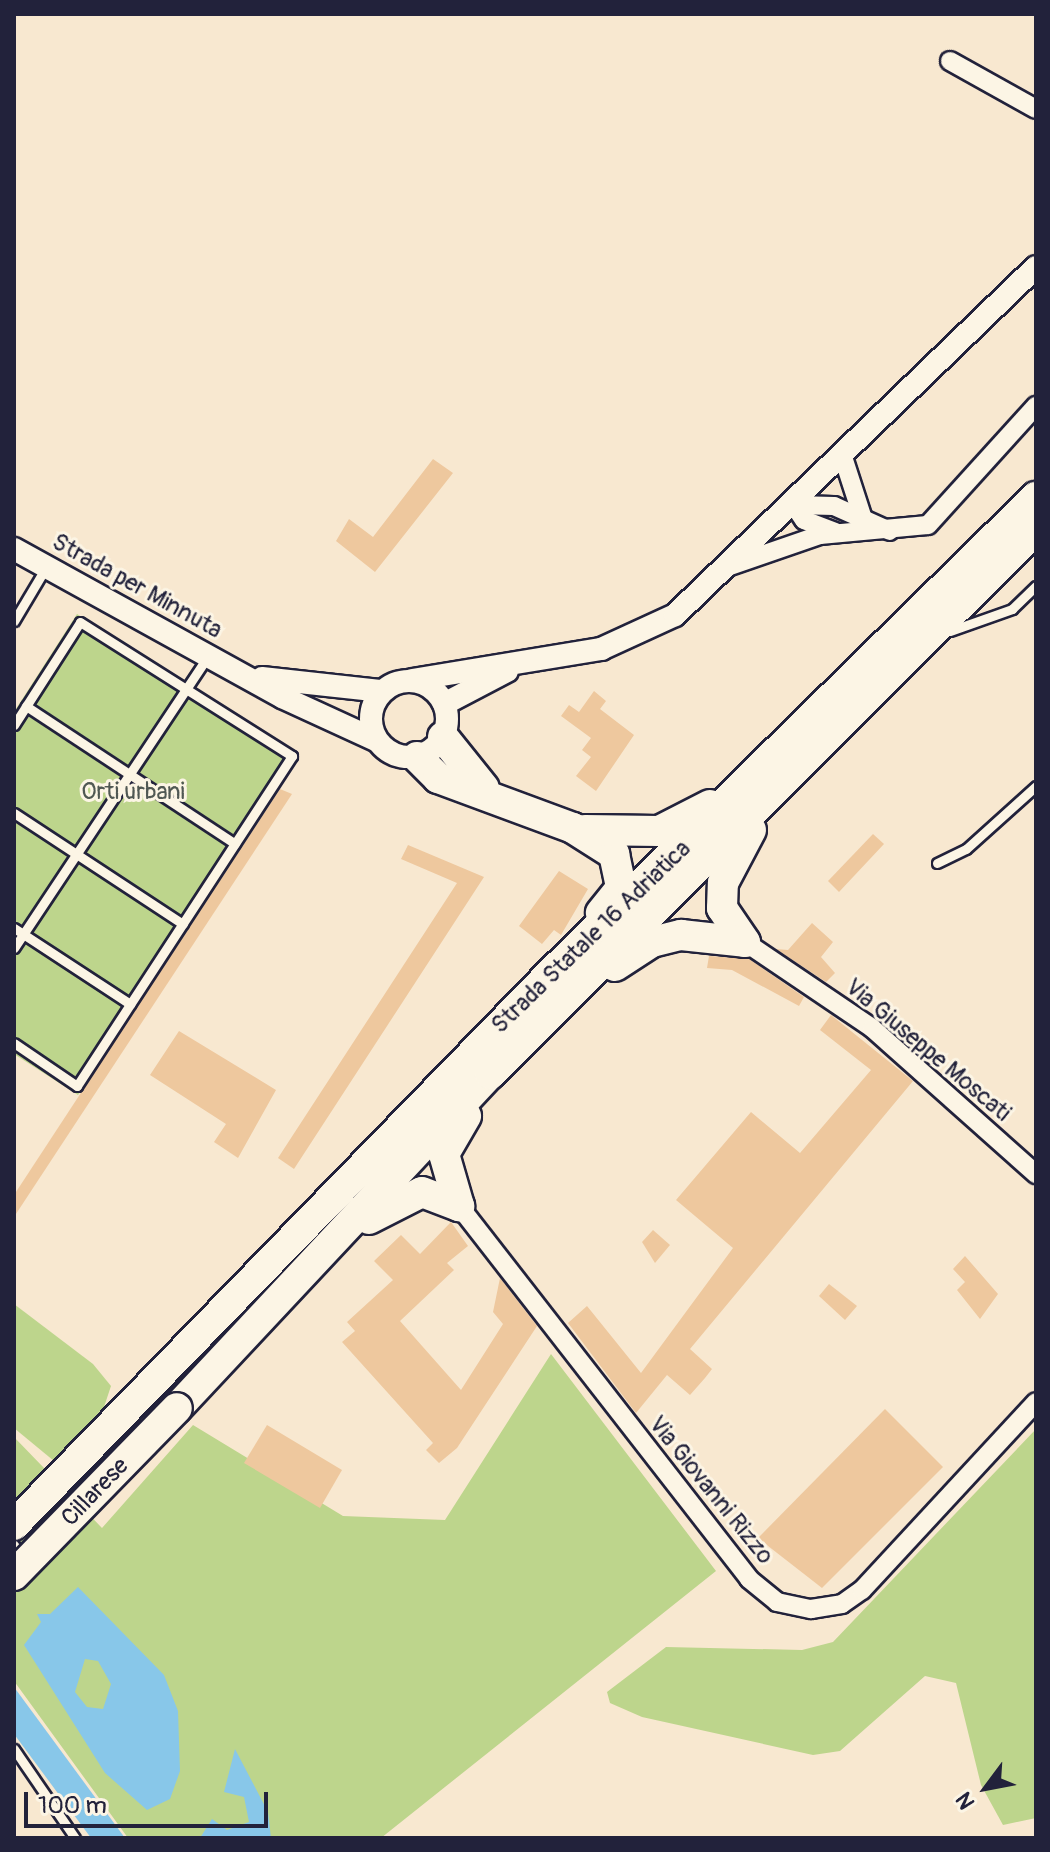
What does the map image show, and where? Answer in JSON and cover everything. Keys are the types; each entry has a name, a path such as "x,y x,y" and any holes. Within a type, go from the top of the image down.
{"highway":[{"name":"Strada Statale 16 Adriatica","path":"153,1383 773,776 1036,497"},
{"name":"Strada Statale 16 Adriatica","path":"773,776 897,666 1036,529"},
{"path":"443,737 458,764 491,795"},
{"path":"417,757 438,778 491,795 573,828 614,854 621,888 557,986"},
{"path":"573,828 622,836 659,831 773,776"},
{"path":"745,942 722,908 723,883 773,776"},
{"path":"557,986 652,942 681,935 745,942"},
{"name":"Strada Statale 16 Adriatica","path":"177,1408 490,1074 557,986"},
{"path":"459,1206 444,1154 490,1074"},
{"path":"314,1262 403,1198 422,1192 459,1206"},
{"name":"Cillarese","path":"14,1525 153,1383"},
{"name":"Cillarese","path":"24,1573 177,1408"}],"street":[{"path":"950,61 1036,109"},
{"path":"412,680 431,688 444,704 443,737 417,757 390,752 376,740 371,714 382,691 412,680 513,668 647,631 730,566 1036,267"},
{"path":"730,566 838,533 894,533 928,525 953,504 1036,406"},
{"path":"843,457 863,519"},
{"path":"794,505 810,501 894,533"},
{"path":"794,505 804,520 838,533"},
{"name":"Strada per Minnuta","path":"14,549 234,669 376,740"},
{"path":"444,704 513,668"},
{"name":"Strada per Minnuta","path":"234,669 269,681 382,691"},
{"name":"Via Giuseppe Moscati","path":"745,942 872,1028 1036,1174"},
{"name":"Via Giovanni Rizzo","path":"459,1206 749,1579 777,1602 811,1609 842,1604 862,1590 1036,1402"}],"lane":[{"path":"14,621 46,566"},
{"path":"897,666 947,632 1012,609 1036,586"},
{"path":"14,725 80,622 292,756 77,1086 14,1043"},
{"path":"14,948 19,931 76,854 208,655"},
{"path":"26,706 235,844"},
{"path":"937,863 966,849 1036,786"},
{"path":"14,813 183,924"},
{"path":"19,931 130,1004"},
{"path":"14,1545 24,1573"},
{"path":"14,1749 75,1838"}],"green space":[{"name":"Orti urbani","path":"77,614 299,755 78,1095 14,1054 14,712"},
{"path":"14,1304 93,1364 111,1386 104,1407 54,1461 14,1428"},
{"path":"551,1354 716,1571 381,1838 128,1838 14,1681 14,1437 102,1528 193,1425 343,1516 445,1520"},
{"path":"1036,1429 1036,1818 1003,1825 981,1785 956,1683 925,1676 840,1751 813,1755 642,1717 610,1703 607,1692 666,1647 802,1650 833,1642"}],"water":[{"path":"78,1587 164,1675 178,1711 180,1771 170,1799 147,1810 105,1773 24,1645 41,1622 37,1614 50,1614","holes":["85,1659 98,1661 111,1684 103,1709 87,1707 75,1692"]},
{"path":"14,1687 125,1838 91,1838 14,1734"},
{"path":"235,1749 268,1812 271,1838 200,1838 212,1819 227,1830 249,1822 244,1797 224,1792"}],"building":[{"path":"433,459 453,473 375,572 336,541 349,519 373,537"},
{"path":"594,691 606,701 600,709 634,735 596,791 576,776 591,757 582,750 591,738 561,716 569,705 579,712"},
{"path":"280,789 292,794 14,1217 14,1195"},
{"path":"873,834 884,844 839,892 828,881"},
{"path":"408,845 484,877 294,1169 278,1158 457,883 401,859"},
{"path":"559,871 588,889 561,935 554,930 542,944 519,926"},
{"path":"812,923 833,942 821,957 835,973 826,982 776,949 788,950"},
{"path":"709,956 749,959 804,997 799,1006 732,970 707,968"},
{"path":"831,1015 913,1081 690,1349 712,1369 705,1378 690,1395 667,1375 636,1413 568,1323 587,1306 641,1373 733,1248 676,1200 751,1112 800,1153 871,1070 820,1030"},
{"path":"179,1031 276,1090 238,1158 214,1142 226,1124 150,1075"},
{"path":"451,1222 468,1246 447,1263 454,1270 400,1321 461,1390 503,1324 493,1312 500,1278 537,1326 457,1448 439,1463 426,1450 433,1443 342,1342 355,1331 347,1322 393,1280 374,1261 401,1235 420,1254"},
{"path":"653,1230 670,1245 655,1263 642,1242"},
{"path":"965,1256 998,1294 980,1319 957,1290 965,1282 953,1269"},
{"path":"829,1284 857,1306 845,1320 819,1296"},
{"path":"885,1409 943,1467 822,1588 758,1538"},
{"path":"267,1425 342,1470 320,1508 244,1463"}]}
